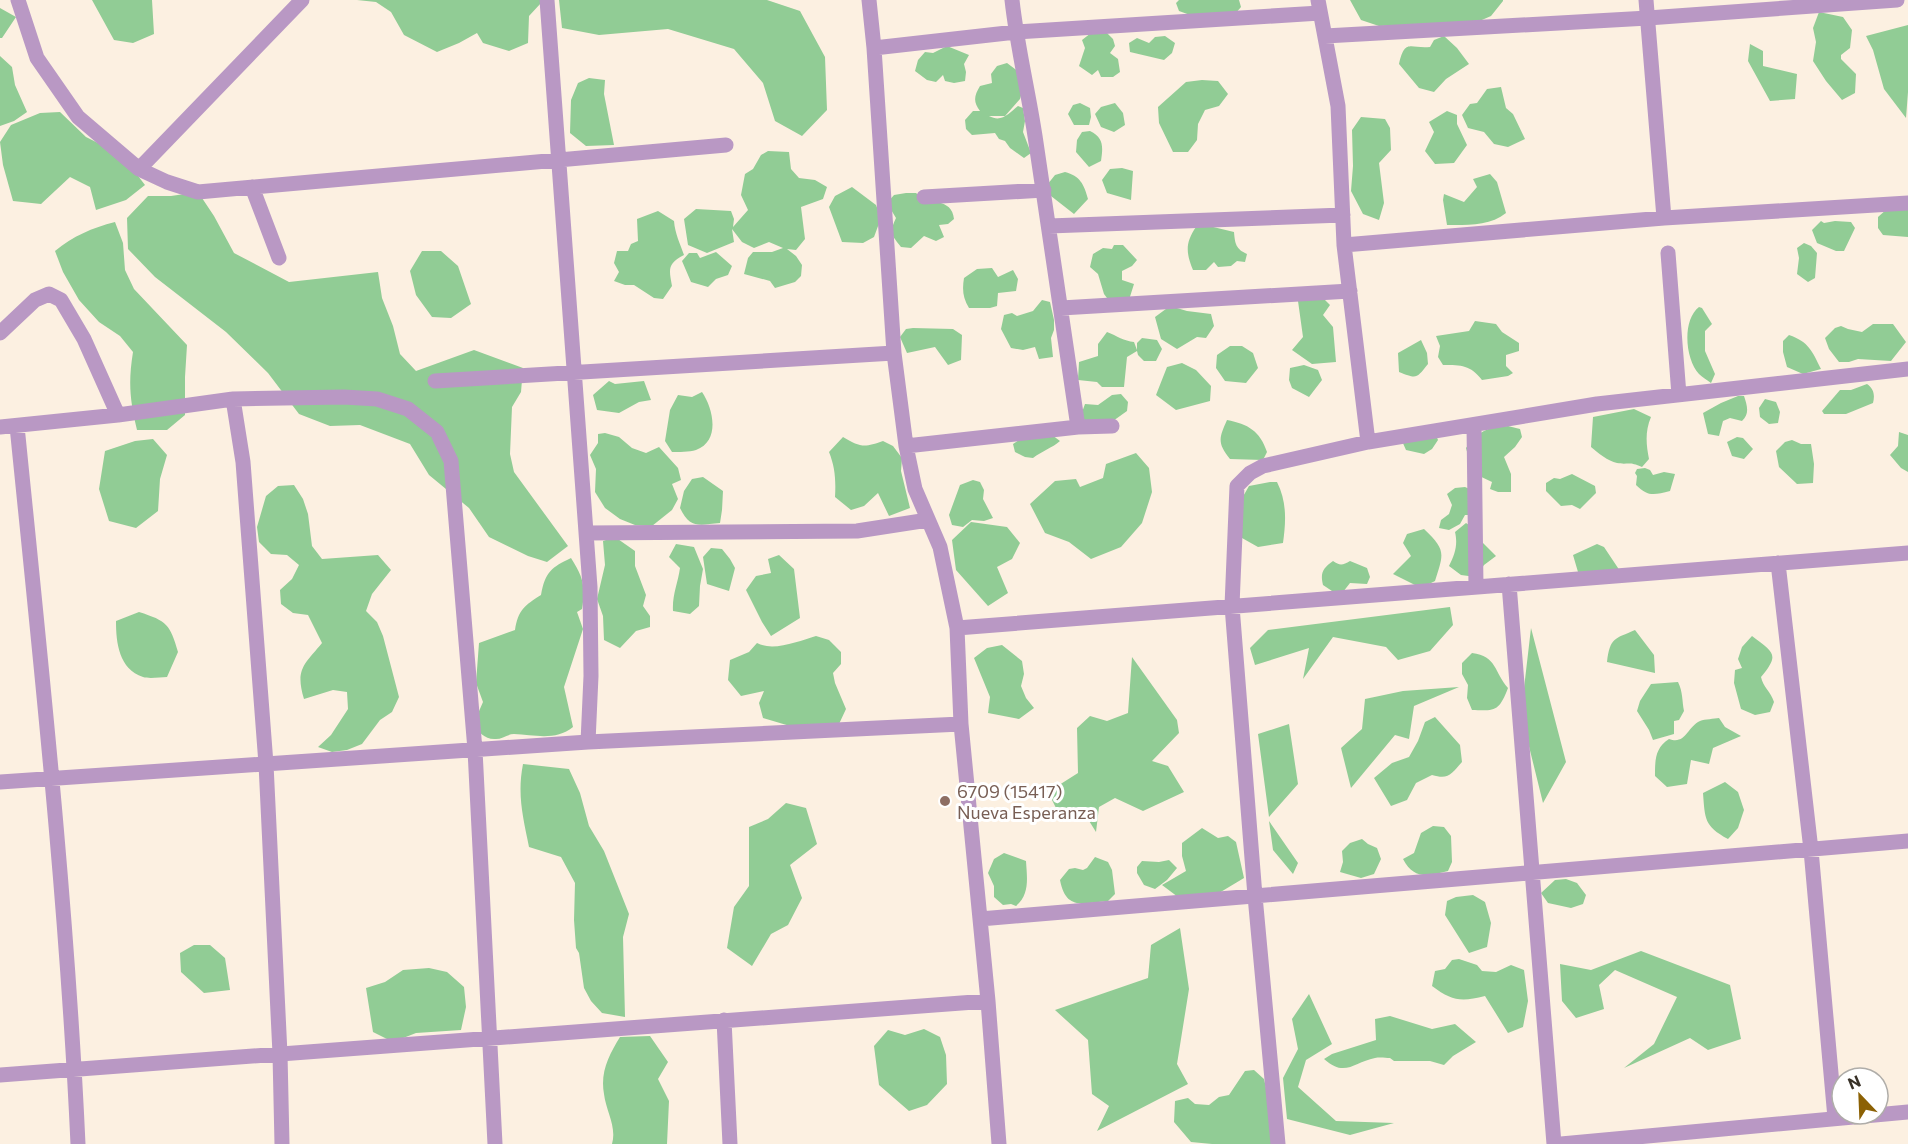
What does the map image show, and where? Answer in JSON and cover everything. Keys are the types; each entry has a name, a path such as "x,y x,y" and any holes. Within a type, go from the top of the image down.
{"street":[{"path":"18,0 37,58 78,117 139,169 167,182 198,192 726,145"},
{"path":"139,169 302,0"},
{"path":"547,0 590,587 591,676 588,742"},
{"path":"868,0 874,48 894,353 906,446 915,489 940,547 957,628 960,724 988,1000 999,1144"},
{"path":"1012,0 1044,190 1078,427"},
{"path":"1647,0 1664,218"},
{"path":"1324,36 1648,18 1897,0"},
{"path":"874,48 1016,32 1319,6 1338,106 1344,244 1368,442"},
{"path":"252,187 279,258"},
{"path":"924,197 1044,190"},
{"path":"1344,244 1664,218 1908,203"},
{"path":"1049,226 1343,215"},
{"path":"1668,254 1679,395"},
{"path":"1061,308 1350,291"},
{"path":"0,333 35,300 49,294 61,300 84,339 118,415"},
{"path":"435,381 894,353"},
{"path":"1278,1144 1232,606 1237,486 1250,473 1263,466 1368,442 1597,404 1908,369"},
{"path":"0,427 118,415 232,399 344,397 377,399 408,409 437,432 451,461 475,750 495,1144"},
{"path":"232,399 243,462 266,764 282,1144"},
{"path":"1474,425 1476,587"},
{"path":"16,426 53,778 78,1144"},
{"path":"906,446 1078,427 1112,426"},
{"path":"586,532 857,531 928,520"},
{"path":"957,628 1908,553"},
{"path":"1778,563 1811,850 1830,1071"},
{"path":"1509,584 1554,1144"},
{"path":"0,782 588,742 960,724"},
{"path":"980,919 1908,842"},
{"path":"0,1075 988,1000"},
{"path":"724,1020 730,1144"},
{"path":"1890,1113 1908,1112"},
{"path":"1561,1144 1830,1118"}],"green space":[{"path":"92,0 152,0 154,34 133,43 114,40"},
{"path":"357,0 541,0 541,3 529,16 528,43 509,51 483,43 477,33 437,52 404,35 391,12 376,2"},
{"path":"559,0 767,0 800,11 825,57 827,110 802,136 775,121 763,83 734,49 668,29 599,35 562,28"},
{"path":"1179,0 1239,0 1241,7 1235,14 1193,16 1179,11 1176,3"},
{"path":"1350,0 1503,1 1491,16 1475,23 1379,26 1361,20"},
{"path":"0,8 16,17 2,38 0,38"},
{"path":"1819,12 1843,17 1852,30 1850,48 1841,55 1841,59 1856,74 1855,93 1842,100 1813,61 1816,42 1813,28"},
{"path":"1908,25 1906,118 1884,89 1873,50 1866,36"},
{"path":"1106,32 1113,39 1115,46 1110,53 1118,59 1120,72 1113,77 1101,77 1098,70 1092,75 1079,66 1085,48 1082,40 1091,33"},
{"path":"1165,36 1175,43 1172,53 1164,60 1130,52 1129,43 1137,38 1149,43 1155,37"},
{"path":"1444,36 1469,64 1446,79 1434,92 1419,88 1399,64 1401,56 1409,46 1430,47 1434,40"},
{"path":"1750,44 1763,51 1763,66 1797,74 1795,99 1770,101 1748,61"},
{"path":"947,46 969,55 964,64 965,81 954,83 945,81 943,75 936,82 927,80 915,71 918,60 925,52 933,53"},
{"path":"0,56 12,67 15,85 27,112 14,121 0,126"},
{"path":"1007,63 1019,72 1023,89 1020,99 1005,116 1018,106 1023,108 1025,121 1023,132 1031,153 1024,158 1010,148 1005,141 999,139 995,133 972,135 966,129 965,120 973,111 980,111 976,105 976,93 980,86 992,83 991,74 997,66","holes":["989,116 1005,116 994,118"]},
{"path":"589,78 605,80 604,94 614,145 586,146 570,133 571,100 578,83"},
{"path":"1218,81 1228,94 1219,106 1205,110 1198,124 1197,140 1188,152 1173,152 1159,123 1158,107 1186,82"},
{"path":"1501,87 1506,108 1513,114 1525,139 1508,147 1494,144 1484,132 1468,128 1462,115 1470,104 1477,103 1487,89"},
{"path":"1080,103 1090,108 1089,125 1074,125 1068,114 1073,105"},
{"path":"1115,103 1123,113 1125,125 1114,132 1101,127 1095,114 1101,107"},
{"path":"1447,111 1457,115 1457,124 1467,145 1454,163 1435,164 1425,151 1434,132 1429,122"},
{"path":"60,112 86,137 122,155 145,185 126,200 96,210 90,187 70,177 41,204 13,201 3,165 0,142 11,125 40,113"},
{"path":"1361,117 1385,119 1390,128 1391,150 1379,163 1384,203 1379,220 1363,214 1351,191 1352,130"},
{"path":"1090,131 1102,143 1102,151 1101,161 1089,167 1076,152 1077,140 1082,132"},
{"path":"768,151 789,152 791,169 799,178 815,180 827,187 823,199 801,207 805,239 796,250 787,249 802,265 801,276 795,282 775,288 770,281 744,274 748,258 753,252 772,252 783,248 769,242 754,248 742,242 732,229 734,242 707,253 688,245 684,219 696,209 731,211 734,219 733,227 748,210 741,195 745,174 753,169 761,155"},
{"path":"1122,168 1133,171 1131,200 1107,193 1102,180 1110,169"},
{"path":"1065,172 1081,181 1088,199 1074,214 1051,196 1047,185 1055,175"},
{"path":"1490,174 1497,182 1506,213 1486,223 1447,225 1444,194 1464,202 1477,187 1473,179"},
{"path":"852,187 876,205 881,218 874,237 863,243 842,242 829,207 835,196"},
{"path":"198,192 234,253 289,282 378,272 382,298 393,326 400,354 416,371 474,350 523,368 521,392 512,407 510,454 514,472 568,546 547,562 528,556 489,537 469,508 429,475 410,444 360,425 330,426 299,414 268,373 226,332 155,277 128,249 127,218 148,196 171,196"},
{"path":"916,193 949,207 954,219 948,224 939,225 944,237 936,241 924,236 911,248 901,247 892,233 896,218 887,203 894,195"},
{"path":"1887,209 1908,210 1908,237 1883,235 1878,228 1878,217"},
{"path":"658,211 674,221 684,255 670,268 672,286 663,299 654,298 634,285 614,281 619,272 614,263 617,251 628,251 631,244 638,241 637,219"},
{"path":"1821,221 1824,223 1851,222 1855,228 1844,251 1836,251 1817,243 1812,230"},
{"path":"115,222 123,243 125,270 134,289 187,345 185,415 167,430 137,430 130,392 133,352 120,336 99,322 79,300 63,272 55,251 83,233"},
{"path":"1209,226 1234,232 1237,246 1247,254 1245,262 1237,261 1231,266 1218,267 1214,262 1206,270 1193,270 1188,253 1188,243 1196,227"},
{"path":"1804,243 1811,246 1817,253 1815,278 1808,282 1797,274 1799,258 1797,248"},
{"path":"1114,245 1123,245 1137,260 1132,266 1122,271 1122,280 1134,284 1128,303 1110,302 1104,294 1098,274 1090,267 1093,254 1103,248 1112,249"},
{"path":"422,251 441,251 458,266 471,304 451,318 432,317 416,295 410,271"},
{"path":"716,252 732,266 728,275 716,279 708,287 691,282 682,261 689,253 697,253 700,258"},
{"path":"992,268 998,277 1013,270 1018,279 1016,291 998,293 997,306 969,308 965,301 964,278 977,269"},
{"path":"1322,297 1330,305 1323,315 1333,327 1336,362 1312,364 1292,350 1303,337 1298,301"},
{"path":"1042,300 1050,302 1054,320 1051,338 1053,357 1039,359 1035,347 1023,350 1011,348 1001,329 1004,315 1012,313 1017,316 1033,311"},
{"path":"1170,306 1211,314 1214,326 1206,338 1197,337 1177,349 1161,339 1155,317"},
{"path":"1699,307 1712,324 1705,331 1705,351 1715,374 1711,383 1694,367 1688,350 1690,321"},
{"path":"1475,321 1496,324 1502,332 1519,343 1519,351 1506,355 1506,366 1513,373 1508,376 1482,380 1474,371 1465,367 1443,365 1438,357 1440,346 1436,336 1469,331"},
{"path":"1873,324 1893,324 1906,342 1891,361 1858,359 1839,362 1829,349 1825,338 1835,328 1841,326 1862,332"},
{"path":"906,329 953,329 962,335 961,360 948,365 935,347 907,353 900,337"},
{"path":"1107,332 1134,342 1137,350 1137,343 1142,338 1157,340 1162,349 1156,361 1144,361 1137,351 1127,357 1124,387 1102,387 1097,382 1078,380 1079,362 1098,356 1098,344"},
{"path":"1789,335 1809,348 1821,369 1803,374 1787,367 1783,341"},
{"path":"1421,340 1427,353 1428,364 1416,376 1399,372 1398,353"},
{"path":"1230,346 1242,346 1253,353 1258,368 1246,383 1225,381 1216,368 1217,355"},
{"path":"1182,363 1196,370 1211,386 1210,401 1176,410 1156,395 1167,367"},
{"path":"1304,365 1318,370 1322,380 1309,397 1292,388 1289,380 1290,368"},
{"path":"609,381 615,384 644,381 651,400 639,402 619,413 597,410 593,395"},
{"path":"1867,384 1873,392 1873,403 1846,414 1824,414 1822,411 1840,390 1851,390"},
{"path":"702,392 712,415 712,432 709,439 704,446 696,450 672,452 665,441 670,410 678,395 692,397"},
{"path":"1121,394 1128,402 1127,411 1113,421 1085,421 1081,415 1085,404 1098,405 1112,395"},
{"path":"1738,396 1744,396 1745,399 1747,409 1745,418 1742,421 1730,418 1723,421 1719,436 1708,434 1703,413"},
{"path":"1765,399 1776,402 1780,412 1778,423 1769,424 1760,417 1759,408"},
{"path":"1634,409 1651,417 1647,438 1649,459 1642,467 1614,462 1603,457 1591,447 1593,417"},
{"path":"1227,420 1247,426 1257,434 1267,452 1263,460 1230,459 1221,444 1222,431"},
{"path":"1508,426 1520,429 1522,437 1504,457 1511,474 1511,492 1498,492 1490,489 1492,482 1473,473 1466,448 1484,431"},
{"path":"1048,432 1060,441 1054,446 1033,458 1015,452 1013,444 1025,436"},
{"path":"1899,432 1908,435 1908,472 1901,468 1890,455 1898,446"},
{"path":"605,433 619,437 632,448 646,453 659,447 678,468 681,480 672,484 678,499 672,510 652,526 635,525 620,519 605,508 595,492 596,469 590,455 598,443 598,434"},
{"path":"1435,433 1438,440 1432,449 1424,454 1406,450 1402,441"},
{"path":"843,437 862,445 883,441 893,446 902,458 901,471 910,508 889,516 878,493 864,506 851,510 835,497 835,474 829,452"},
{"path":"1737,437 1743,438 1753,449 1744,459 1732,456 1727,442"},
{"path":"153,439 167,455 160,479 158,511 136,528 109,521 99,489 105,451 135,441"},
{"path":"1792,440 1801,444 1811,444 1814,464 1813,483 1797,484 1779,467 1776,451 1785,442"},
{"path":"1136,453 1149,468 1152,492 1142,523 1121,547 1091,559 1069,542 1045,533 1030,504 1055,481 1076,479 1080,487 1103,478 1106,464"},
{"path":"1645,468 1653,475 1664,472 1675,474 1670,491 1652,494 1644,492 1636,485 1637,469"},
{"path":"1572,474 1595,486 1596,493 1580,509 1572,505 1561,506 1546,491 1546,483 1554,478 1560,479"},
{"path":"703,477 723,491 720,523 701,525 692,523 680,508 684,491 692,479"},
{"path":"973,480 980,482 984,490 983,499 993,518 984,521 972,520 963,527 952,525 949,515 960,485"},
{"path":"1277,482 1283,497 1285,519 1283,543 1258,547 1242,538 1241,500 1249,486"},
{"path":"294,485 303,499 308,514 312,546 322,559 378,555 391,570 372,594 366,611 377,622 383,636 399,697 392,712 380,720 362,744 347,750 332,752 318,747 331,735 348,709 347,692 333,690 304,699 301,689 303,668 322,643 308,615 293,613 281,604 280,590 292,579 299,565 287,555 271,554 259,542 257,527 266,496 278,486"},
{"path":"1465,487 1472,490 1471,515 1465,515 1460,524 1449,530 1439,528 1441,520 1449,514 1452,505 1447,494 1455,488"},
{"path":"971,522 1007,527 1020,543 1012,559 997,567 1008,593 988,606 956,570 952,540"},
{"path":"1466,523 1475,529 1477,537 1496,556 1484,565 1476,577 1461,575 1449,566 1455,549 1455,532"},
{"path":"1424,529 1440,547 1441,558 1435,581 1421,588 1393,574 1411,556 1403,543 1407,534"},
{"path":"615,537 635,551 635,566 646,595 643,606 650,616 650,627 636,631 620,648 604,640 603,616 597,599 605,565 603,541"},
{"path":"676,544 694,547 703,569 699,606 690,614 673,611 680,568 669,557"},
{"path":"1597,544 1604,547 1620,571 1578,572 1573,555"},
{"path":"711,548 722,549 735,568 729,591 707,584 703,557"},
{"path":"779,555 794,569 800,618 771,636 746,590 756,576 771,573 768,559"},
{"path":"571,558 581,576 584,594 582,609 577,612 583,629 564,687 573,727 552,736 514,734 496,739 485,737 473,725 483,702 476,683 479,643 515,630 520,613 541,595 550,571"},
{"path":"1333,561 1342,564 1350,561 1367,568 1370,577 1367,584 1350,583 1343,592 1332,591 1323,585 1323,571"},
{"path":"1450,607 1453,625 1430,651 1398,660 1386,647 1333,637 1303,679 1309,648 1255,665 1250,648 1268,630"},
{"path":"139,612 162,621 170,629 178,652 167,677 143,677 129,668 120,654 116,621"},
{"path":"1531,628 1566,762 1543,803 1521,714"},
{"path":"1635,630 1654,655 1655,673 1607,662 1612,643"},
{"path":"816,636 829,640 841,652 841,664 833,673 846,709 839,724 790,726 763,718 759,703 764,691 741,696 728,680 730,660 749,652 757,643 778,646"},
{"path":"1752,636 1772,654 1771,663 1761,677 1774,702 1770,712 1755,715 1741,709 1734,683 1735,670 1742,668 1738,659 1742,647"},
{"path":"1002,645 1022,661 1024,674 1021,686 1026,698 1034,708 1019,719 988,713 990,697 974,658 987,648"},
{"path":"1472,653 1491,661 1508,688 1502,701 1492,710 1472,710 1467,698 1468,685 1462,674 1462,663"},
{"path":"1132,657 1177,720 1179,733 1152,761 1168,766 1184,792 1143,811 1115,798 1099,807 1096,832 1081,808 1056,808 1048,792 1078,773 1077,728 1090,716 1107,721 1128,713"},
{"path":"1678,682 1684,711 1679,720 1674,721 1674,734 1653,740 1637,711 1640,701 1651,684"},
{"path":"1459,687 1414,706 1409,739 1395,735 1351,788 1341,748 1362,729 1365,699 1403,691"},
{"path":"1435,717 1460,745 1462,762 1449,775 1442,777 1432,775 1416,783 1407,800 1391,806 1374,778 1392,763 1409,757 1425,722"},
{"path":"1719,718 1725,727 1741,736 1713,748 1709,764 1691,760 1687,784 1667,787 1655,776 1658,750 1661,746 1669,739 1683,738 1700,721"},
{"path":"1289,724 1298,784 1269,817 1258,734"},
{"path":"523,764 569,769 580,793 589,826 604,851 629,914 623,937 625,1017 602,1013 591,1001 584,988 579,953 576,948 575,883 561,857 529,847 521,796"},
{"path":"1725,782 1738,792 1744,810 1738,828 1728,839 1714,830 1707,821 1703,793"},
{"path":"786,803 806,808 817,844 790,865 802,898 788,925 771,934 752,966 727,948 734,907 749,886 749,827 768,819"},
{"path":"1269,821 1298,863 1293,874 1273,850"},
{"path":"1433,826 1444,827 1451,836 1452,862 1448,871 1422,875 1407,866 1403,859 1414,853 1421,833"},
{"path":"1202,828 1218,838 1228,836 1236,842 1244,878 1219,893 1178,897 1162,885 1186,871 1182,856 1182,843"},
{"path":"1362,839 1377,848 1381,859 1374,874 1361,878 1340,872 1343,862 1342,851 1350,843"},
{"path":"1004,853 1026,861 1026,891 1016,906 1003,905 994,897 994,886 988,873 994,859"},
{"path":"1095,857 1108,862 1112,870 1115,894 1108,901 1077,903 1071,901 1063,890 1060,880 1069,869 1087,868"},
{"path":"1169,860 1177,868 1167,880 1155,889 1144,885 1137,873 1137,867 1142,861"},
{"path":"1566,879 1577,883 1586,895 1583,904 1571,908 1548,903 1541,893 1555,880"},
{"path":"1473,895 1485,902 1491,923 1487,947 1469,953 1445,915 1447,901 1456,897"},
{"path":"1180,928 1189,989 1177,1064 1188,1084 1097,1131 1109,1106 1092,1094 1088,1040 1055,1010 1148,978 1151,945"},
{"path":"194,945 210,945 225,958 230,990 204,993 181,972 180,953"},
{"path":"1641,951 1730,985 1741,1039 1708,1050 1690,1038 1624,1068 1654,1044 1677,997 1615,970 1599,985 1604,1009 1576,1018 1562,1001 1560,964 1591,970"},
{"path":"1459,959 1477,965 1482,971 1496,972 1511,965 1524,970 1528,1001 1523,1027 1508,1033 1485,996 1457,999 1445,995 1432,986 1435,971 1445,969 1452,960"},
{"path":"429,968 447,972 464,987 466,1007 461,1030 416,1033 393,1042 373,1032 366,988 385,982 403,970"},
{"path":"1309,994 1332,1044 1306,1060 1298,1087 1336,1121 1394,1123 1350,1135 1287,1119 1283,1078 1298,1049 1292,1019"},
{"path":"1390,1016 1432,1029 1455,1024 1476,1042 1453,1056 1444,1065 1430,1061 1394,1061 1390,1058 1379,1058 1344,1068 1331,1065 1324,1059 1332,1054 1376,1040 1375,1019"},
{"path":"924,1029 940,1037 946,1055 947,1084 927,1105 909,1111 879,1085 874,1046 888,1030 905,1035"},
{"path":"650,1036 668,1062 658,1079 669,1101 667,1144 612,1144 613,1131 603,1086 606,1064 620,1037"},
{"path":"1254,1070 1264,1079 1279,1144 1191,1142 1174,1122 1175,1101 1188,1098 1195,1104 1209,1105 1219,1097 1229,1095 1245,1071"}],"place":[{"name":"6709 (15417) Nueva Esperanza","path":"945,801"}]}
